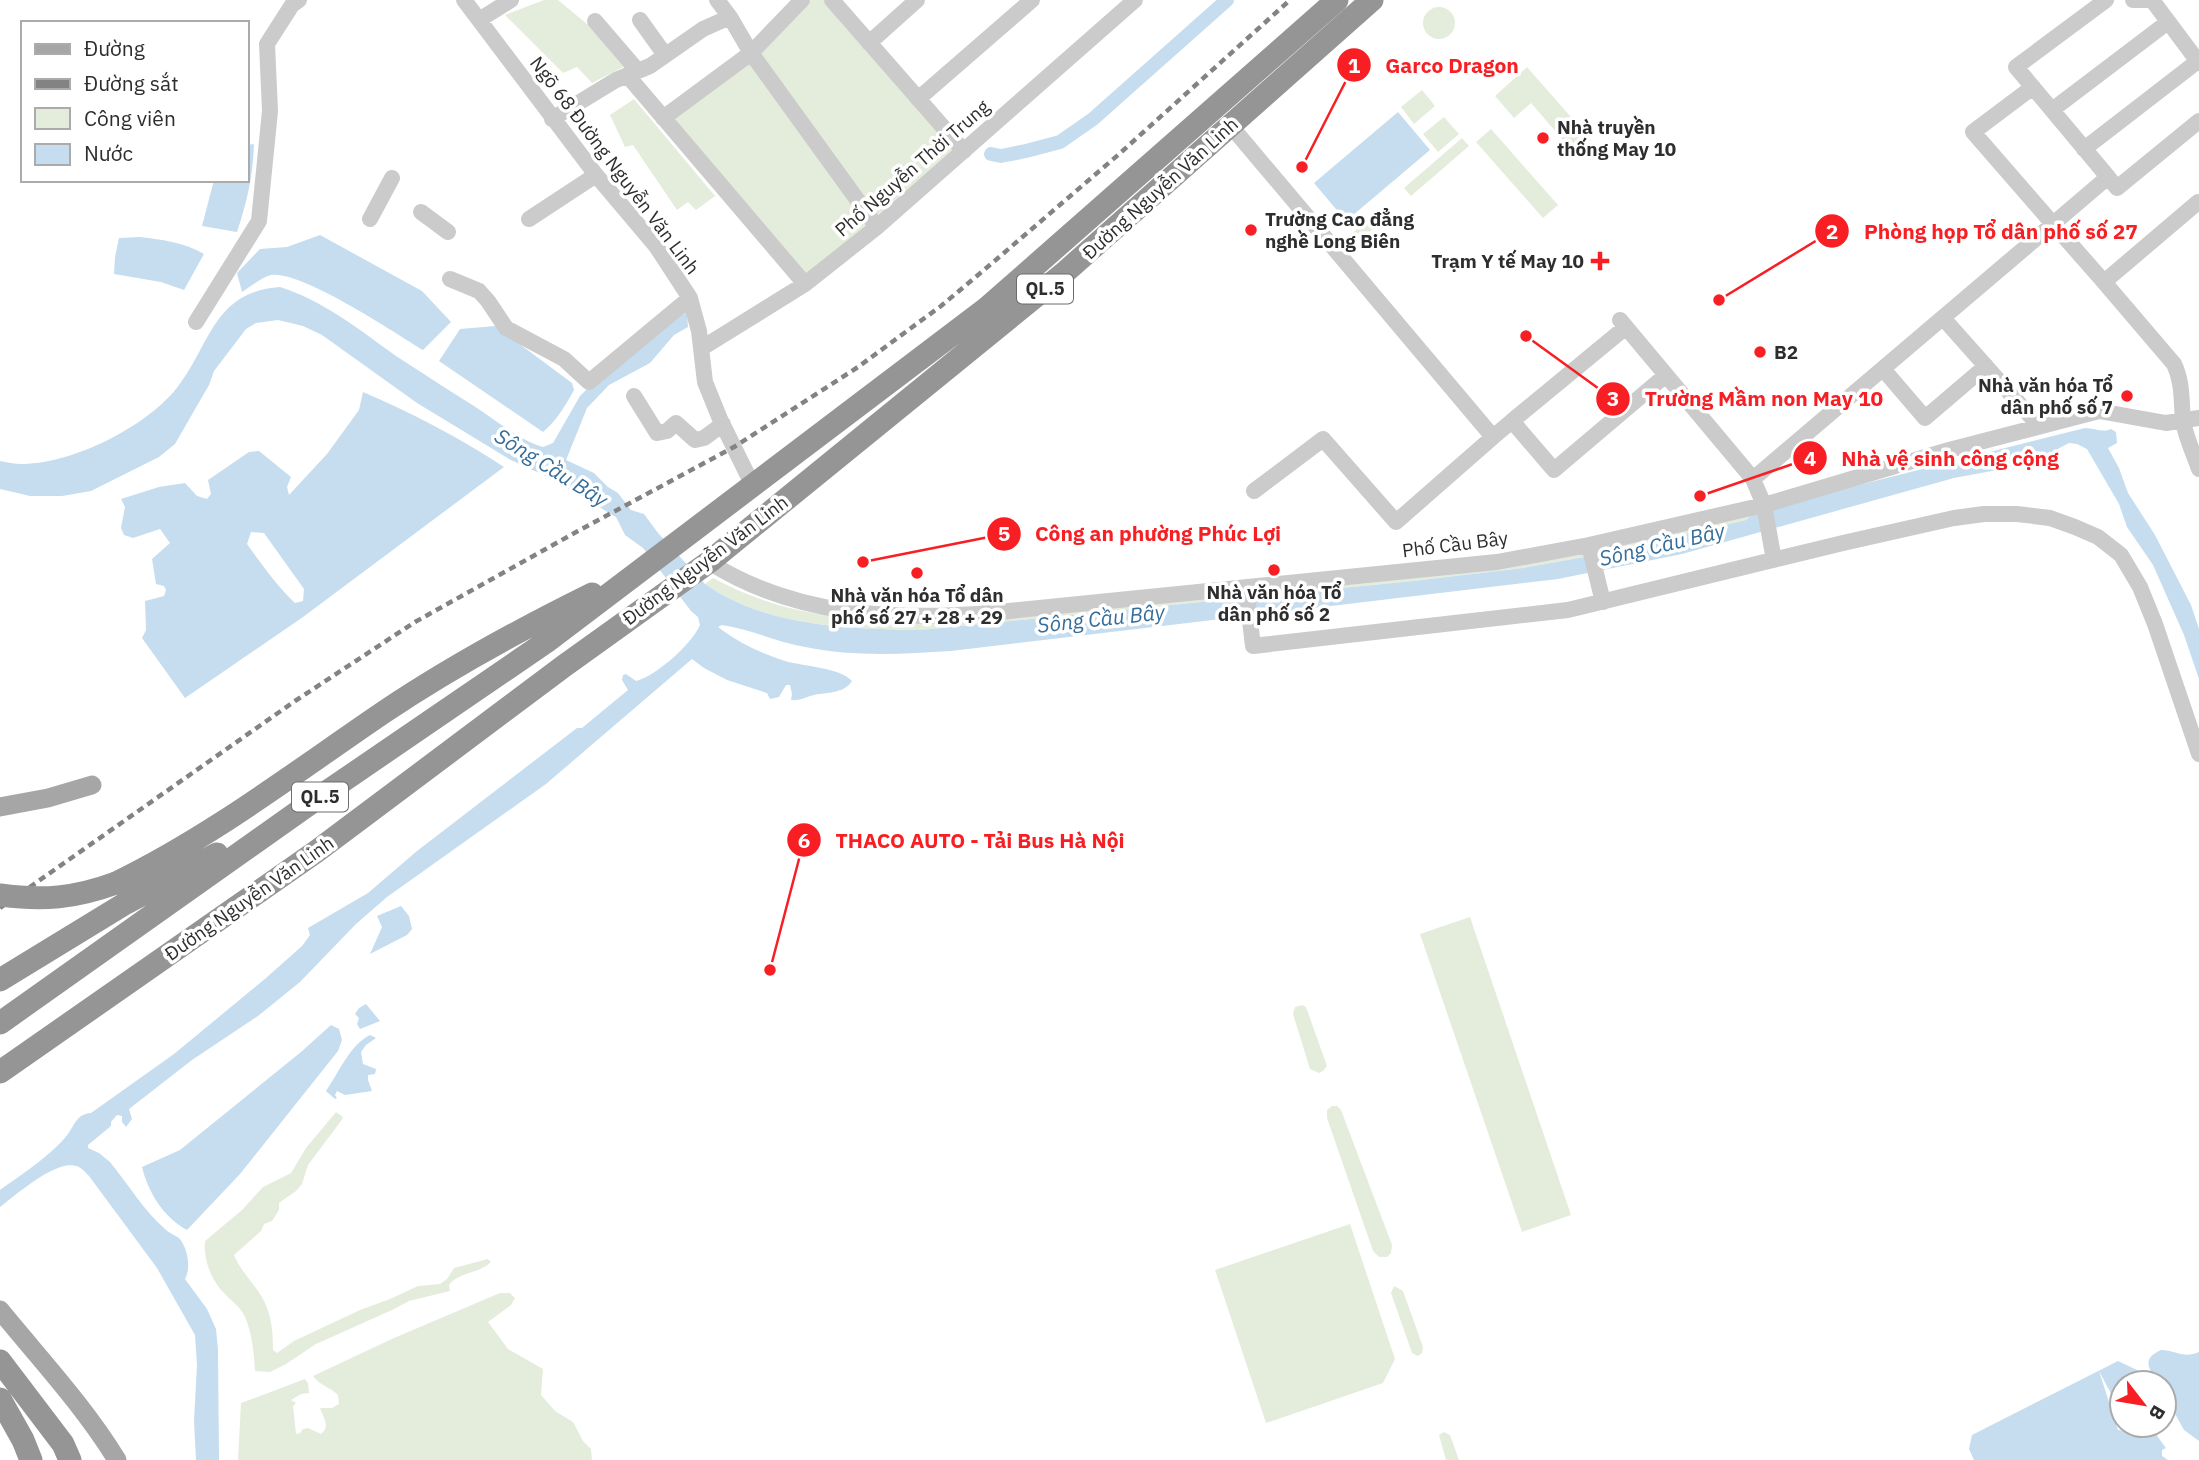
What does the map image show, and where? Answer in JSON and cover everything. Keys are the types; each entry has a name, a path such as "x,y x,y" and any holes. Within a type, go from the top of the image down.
{"highway":[{"name":"Đường Nguyễn Văn Linh","path":"0,1023 312,802 546,642 987,307 1336,0"},
{"name":"Đường Nguyễn Văn Linh","path":"0,1072 317,851 708,562 1063,274 1362,3"},
{"path":"0,895 24,898 70,897 116,883 142,870 194,840 388,709 510,635 639,570"},
{"path":"0,979 125,903 312,802"},
{"path":"0,1362 63,1444 70,1460"},
{"path":"0,1399 31,1460"}],"main road":[{"path":"0,807 48,798 92,785"},
{"path":"0,1310 66,1388 117,1460"}],"street":[{"path":"196,322 259,221 270,111 267,44 292,5 299,0"},
{"name":"Ngõ 68 Đường Nguyễn Văn Linh","path":"464,0 596,175 656,246 690,298 702,348 705,382 752,484"},
{"path":"479,20 510,0"},
{"path":"832,0 964,152"},
{"path":"869,43 918,0"},
{"path":"918,99 1032,0"},
{"name":"Phố Nguyễn Thời Trung","path":"702,348 805,284 877,227 1135,0"},
{"path":"2106,0 2016,66 2117,188 2199,121"},
{"path":"2133,0 2145,0"},
{"path":"2084,149 2198,62 2152,0"},
{"path":"663,118 751,53 795,2"},
{"path":"552,118 665,55 703,29 727,6 751,53 877,227"},
{"path":"640,20 665,55"},
{"path":"595,22 663,118 805,284"},
{"path":"2052,110 2168,22"},
{"path":"2033,87 1973,132 2174,364 2191,420 2199,469"},
{"path":"1230,125 1493,437"},
{"path":"529,219 596,175"},
{"path":"1753,479 2108,177"},
{"path":"369,219 392,178"},
{"path":"2104,282 2198,202 2199,204"},
{"path":"421,212 448,232"},
{"path":"450,279 478,291 506,328 565,359 589,382 690,298"},
{"path":"1943,318 2039,426"},
{"path":"1254,491 1322,439 1396,522 1623,324 1753,479 1764,505 1774,560"},
{"path":"1883,369 1925,418 1986,366"},
{"path":"1512,421 1554,470 1666,375"},
{"path":"634,396 657,433 676,423 695,440 704,438 723,424"},
{"name":"Phố Cầu Bây","path":"708,562 783,597 841,610 892,615 989,613 1497,562 1589,545 1764,505 2099,411 2120,413 2144,420 2191,420"},
{"path":"1246,587 1253,646 1519,616 1603,602 1925,524 1984,514 2050,518 2098,537 2120,555 2140,587 2155,624 2199,754"},
{"path":"1589,545 1603,602"}],"green space":[{"path":"544,0 558,0 633,62 592,83 577,67 563,73 505,15"},
{"path":"802,0 832,0 964,151 805,284 663,118"},
{"path":"1439,7 1450,12 1455,23 1450,34 1439,39 1428,34 1423,23 1428,12"},
{"path":"1527,67 1591,140 1575,154 1531,103 1514,118 1495,96"},
{"path":"1422,90 1435,106 1414,124 1401,107"},
{"path":"634,99 715,196 696,210 688,202 677,210 633,145 625,147 610,115"},
{"path":"1444,117 1459,134 1438,152 1423,134"},
{"path":"1491,129 1558,205 1543,218 1476,142"},
{"path":"1462,138 1469,146 1411,196 1404,188"},
{"path":"1385,205 1392,213 1356,243 1350,235"},
{"path":"1753,514 1746,520 1612,552 1523,568 921,630 809,623 754,609 705,584 713,578 768,602 825,615 866,619 1485,567"},
{"path":"1470,917 1571,1215 1522,1232 1420,934"},
{"path":"1295,1007 1306,1007 1327,1066 1319,1073 1310,1069 1293,1014"},
{"path":"1332,1106 1341,1110 1392,1245 1391,1253 1387,1257 1379,1257 1373,1251 1327,1118 1327,1110"},
{"path":"336,1112 343,1117 308,1165 302,1184 279,1203 279,1210 272,1221 264,1224 261,1231 234,1255 267,1307 272,1325 273,1350 277,1353 294,1341 418,1286 440,1284 454,1268 488,1259 491,1262 453,1281 449,1285 450,1291 409,1301 316,1344 270,1372 255,1371 252,1343 245,1317 212,1275 205,1254 205,1241 242,1210 263,1187 291,1173 306,1148"},
{"path":"1350,1224 1395,1359 1383,1383 1266,1423 1215,1270"},
{"path":"1394,1286 1403,1291 1423,1347 1418,1356 1412,1353 1391,1293"},
{"path":"500,1293 510,1293 515,1298 511,1305 488,1322 508,1349 543,1369 541,1395 555,1411 573,1422 583,1441 591,1449 592,1460 238,1460 241,1403 305,1379 309,1393 291,1400 296,1403 293,1406 296,1434 308,1428 321,1434 326,1425 320,1408 332,1408 339,1404 338,1395 313,1376"},
{"path":"1444,1432 1450,1435 1459,1460 1446,1460 1439,1435"}],"water":[{"path":"1398,112 1430,150 1346,221 1314,183"},
{"path":"254,144 252,167 237,232 202,226 213,182 248,182 248,145"},
{"path":"320,235 422,291 451,322 423,350 348,304 285,276 267,276 242,292 237,273 260,249 287,247"},
{"path":"140,237 181,244 204,254 184,290 161,282 114,274 119,238"},
{"name":"Sông Cầu Bây","path":"280,287 327,308 507,429 543,447 553,443 580,396 595,381 669,322 687,312 688,327 674,335 650,363 609,385 587,408 566,460 594,473 618,493 631,510 644,514 705,584 754,609 809,623 837,626 921,630 1523,568 1612,552 1746,520 1753,514 1847,488 2085,428 2111,429 2116,432 2117,443 2108,448 2128,493 2155,535 2191,605 2199,629 2199,679 2184,635 2153,565 2127,527 2119,504 2087,449 2069,443 2037,460 2008,468 1954,478 1682,554 1558,579 933,652 878,654 823,650 722,625 718,627 760,652 785,661 830,670 852,681 840,690 794,700 791,700 790,685 786,685 779,697 770,699 767,693 727,680 692,659 546,784 387,897 356,924 300,982 258,1016 192,1060 129,1109 132,1119 126,1127 122,1116 117,1115 111,1126 88,1145 88,1148 110,1162 150,1214 182,1242 188,1264 185,1279 207,1309 216,1329 219,1460 196,1460 195,1335 157,1268 89,1176 78,1167 67,1166 47,1173 0,1207 0,1190 54,1149 79,1117 91,1113 174,1054 266,978 302,946 310,935 308,928 368,893 417,851 577,728 582,728 628,690 622,680 623,675 626,674 636,681 663,666 681,650 700,625 698,617 643,548 625,535 616,517 550,478 511,460 417,403 322,335 303,326 278,320 256,323 246,329 214,371 209,385 175,444 159,457 91,491 62,496 30,496 0,489 0,461 21,464 62,458 106,441 145,417 176,389 226,310 257,291"},
{"path":"495,326 572,383 574,390 567,402 557,418 543,432 439,361 460,329"},
{"path":"363,392 435,426 504,467 303,617 185,698 142,638 146,630 145,601 164,596 166,590 164,586 156,584 152,559 170,543 160,529 133,538 124,535 121,528 125,507 121,499 159,487 185,483 197,496 207,499 211,494 208,480 249,452 259,451 291,477 287,487 289,495 327,454 359,410","holes":["251,532 264,533 304,589 303,601 295,603 288,596 247,544"]},
{"path":"401,906 409,916 412,929 407,935 370,954 382,927 377,916"},
{"path":"366,1004 380,1021 360,1029 357,1024 359,1018 355,1014"},
{"path":"331,1025 339,1029 342,1040 338,1051 240,1174 187,1230 171,1219 148,1186 142,1167 180,1150"},
{"path":"370,1035 376,1038 361,1052 363,1064 376,1069 375,1074 368,1075 372,1091 345,1095 337,1091 335,1099 326,1091 351,1052"},
{"path":"2161,1350 2184,1354 2199,1352 2199,1441 2184,1430 2178,1419 2178,1369 2150,1369 2149,1360"},
{"path":"2118,1361 2135,1369 2108,1369 2108,1388 2099,1371 2108,1399 2108,1439 2159,1439 2166,1448 2162,1450 2162,1456 2168,1460 1974,1460 1969,1449 1972,1435"}],"waterway":[{"path":"991,154 1001,156 1060,142 1093,119 1227,0"}],"railway":[{"path":"0,908 295,701 415,622 734,447 858,367 941,306 984,270 1118,155 1290,0"}],"place":[{"name":"Nhà truyền thống May 10","path":"1543,138"},
{"name":"Garco Dragon","path":"1302,167"},
{"name":"Trường Cao đẳng nghề Long Biên","path":"1251,230"},
{"name":"Trạm Y tế May 10","path":"1600,261"},
{"name":"Phòng họp Tổ dân phố số 27","path":"1719,300"},
{"name":"Trường Mầm non May 10","path":"1526,336"},
{"name":"B2","path":"1760,352"},
{"name":"Nhà văn hóa Tổ dân phố số 7","path":"2127,396"},
{"name":"Nhà vệ sinh công cộng","path":"1700,496"},
{"name":"Công an phường Phúc Lợi","path":"863,562"},
{"name":"Nhà văn hóa Tổ dân phố số 2","path":"1274,570"},
{"name":"Nhà văn hóa Tổ dân phố số 27 + 28 + 29","path":"917,573"},
{"name":"THACO AUTO - Tải Bus Hà Nội","path":"770,970"}]}
